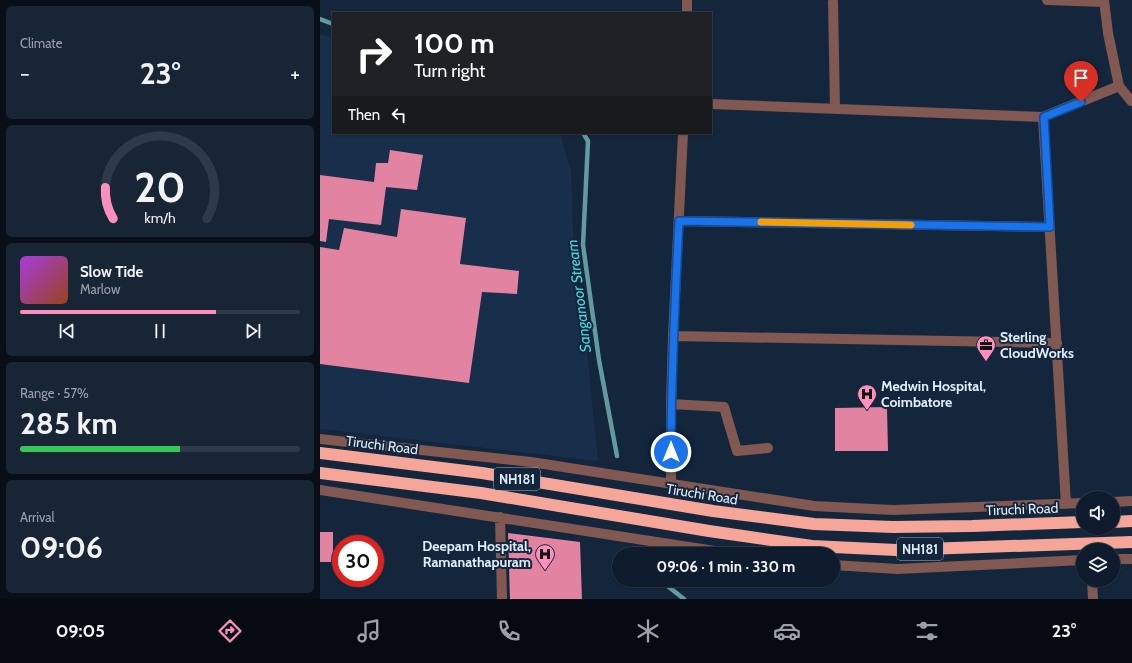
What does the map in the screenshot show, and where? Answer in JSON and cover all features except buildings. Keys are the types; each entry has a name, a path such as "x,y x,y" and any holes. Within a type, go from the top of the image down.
{"highway":[{"name":"Tiruchi Road","path":"320,453 489,475 713,512 814,524 972,526 1076,522"},
{"name":"NH181","path":"320,473 481,493 709,531 812,546 896,550 1132,542"},
{"path":"1120,522 1132,521"}],"street":[{"path":"687,0 687,12"},
{"path":"1047,0 1104,1 1108,33 1119,86 1132,101"},
{"path":"833,2 835,109"},
{"path":"712,104 1044,117 1119,86"},
{"path":"1044,117 1066,504"},
{"path":"671,484 673,336 683,134"},
{"path":"679,221 1050,227"},
{"path":"673,336 1056,343"},
{"path":"671,404 724,408 737,451 768,448"},
{"path":"320,439 531,462 814,506 893,510 1076,503"},
{"path":"320,490 500,517 684,547"},
{"path":"1120,502 1132,501"},
{"path":"500,517 502,599"},
{"path":"1120,559 1132,559"},
{"path":"840,565 897,569 1076,561"},
{"path":"1092,587 1093,599"}],"shaded area":[{"path":"320,34 332,38 332,134 560,134 571,171 574,260 588,361 598,461 320,429"}],"waterway":[{"name":"Sanganoor Stream","path":"320,19 332,24"},
{"name":"Sanganoor Stream","path":"584,134 588,141 583,245 599,360 617,456"},
{"name":"Sanganoor Stream","path":"669,587 684,599"}],"slow traffic":[{"path":"761,222 911,225"}],"place":[{"name":"Sterling CloudWorks","path":"986,362"},
{"name":"Medwin Hospital, Coimbatore","path":"867,411"},
{"name":"Deepam Hospital, Ramanathapuram","path":"545,571"}],"route":[{"path":"671,452 673,336 679,221 1050,227 1044,117 1081,102"}]}
